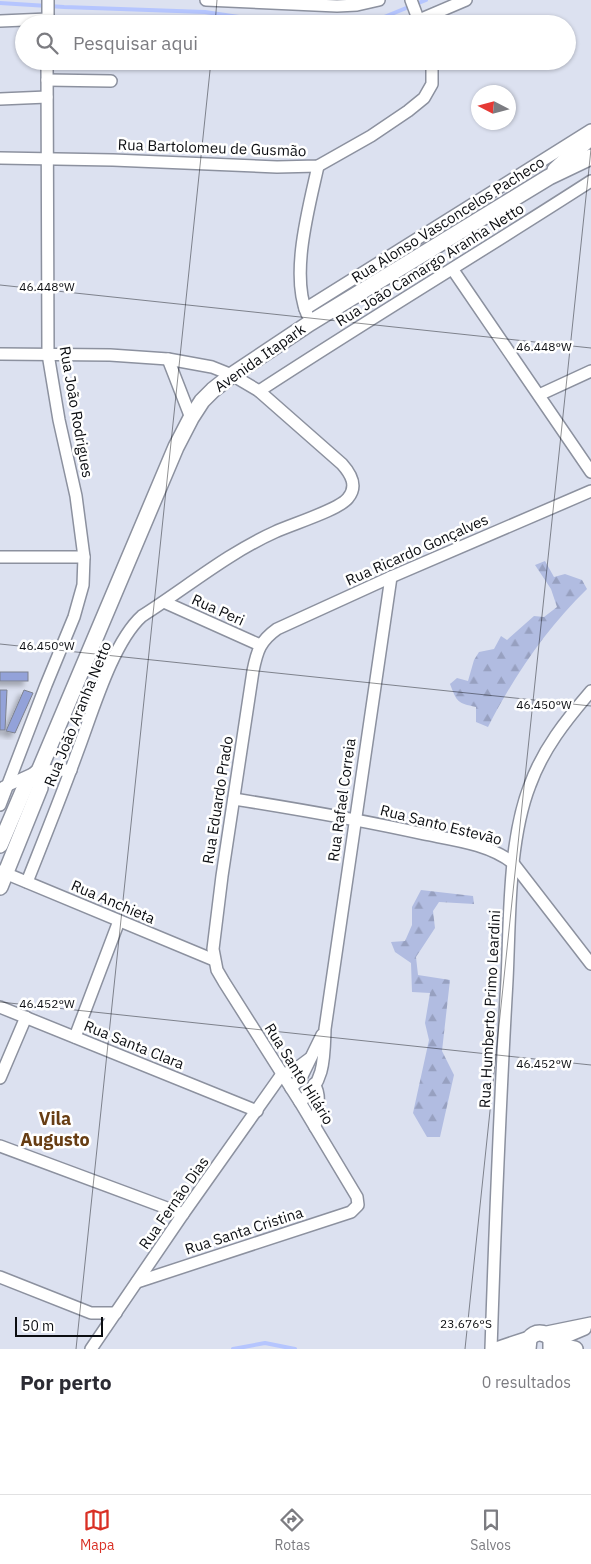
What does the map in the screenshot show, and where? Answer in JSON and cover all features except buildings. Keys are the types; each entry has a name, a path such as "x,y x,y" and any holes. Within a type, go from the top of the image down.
{"main road":[{"name":"Rua Alonso Vasconcelos Pacheco","path":"549,177 574,151 591,138"},
{"name":"Avenida Itapark","path":"0,845 27,782 39,771 176,447 191,418 213,390 307,316 549,177 591,157"},
{"name":"Avenida Itapark","path":"2,877 40,788 39,771"},
{"path":"499,1349 542,1343 575,1349"}],"street":[{"path":"48,0 48,15"},
{"path":"206,0 357,5 379,0"},
{"path":"416,12 466,0"},
{"path":"0,21 15,20"},
{"name":"Rua João Rodrigues","path":"48,70 48,354 59,420 76,496 84,556"},
{"name":"Rua Bartolomeu de Gusmão","path":"0,158 318,166 370,136 424,98 432,84 432,70"},
{"path":"47,80 110,81"},
{"path":"0,99 48,97"},
{"name":"Rua Alonso Vasconcelos Pacheco","path":"307,316 591,130"},
{"path":"307,316 301,290 300,264 318,166"},
{"name":"Rua João Camargo Aranha Netto","path":"260,391 353,330 453,270 591,181"},
{"path":"453,270 591,472"},
{"name":"Rua João Aranha Netto","path":"0,354 110,355 168,359 212,367 232,375 260,391 342,464 350,473 353,482 350,495 340,506 296,522 258,540 142,616 133,624 120,646 99,694 27,882"},
{"path":"168,359 191,418"},
{"path":"539,394 591,371"},
{"name":"Rua Ricardo Gonçalves","path":"260,645 267,636 277,629 391,577 591,491"},
{"path":"0,557 84,556 83,585 74,617 4,787 0,805"},
{"name":"Rua Rafael Correia","path":"300,1102 315,1086 323,1060 325,1029 354,819 391,577"},
{"name":"Rua Peri","path":"164,602 260,645"},
{"name":"Rua Eduardo Prado","path":"214,960 213,949 220,894 253,671 260,645"},
{"name":"Rua Humberto Primo Leardini","path":"491,1349 499,1130 513,863 522,813 532,779 552,740 591,691"},
{"path":"4,787 39,771 71,770"},
{"name":"Rua Santo Estevão","path":"234,799 354,819 490,850 504,856 513,863 591,964"},
{"name":"Rua Anchieta","path":"2,877 27,882 214,960"},
{"path":"75,1037 119,921"},
{"name":"Rua Santo Hilário","path":"214,960 217,970 235,1001 300,1102 357,1197 358,1205"},
{"name":"Rua Santa Clara","path":"0,1007 257,1111"},
{"path":"0,1078 26,1017"},
{"name":"Rua Rafael Correia","path":"291,1088 301,1078 325,1029"},
{"name":"Rua Rafael Correia","path":"282,1074 293,1070 311,1057"},
{"name":"Rua Fernão Dias","path":"91,1349 282,1074"},
{"path":"301,1078 309,1080 315,1086 318,1101 315,1127"},
{"path":"0,1146 183,1214"},
{"name":"Rua Santa Cristina","path":"137,1282 351,1212 358,1205"},
{"path":"0,1277 91,1313 116,1313"},
{"path":"91,1313 102,1333"},
{"path":"542,1343 591,1323"},
{"path":"542,1343 591,1327"}],"green space":[{"path":"545,561 554,577 565,574 582,580 587,589 558,620 532,654 520,671 488,727 476,722 476,707 461,703 454,695 450,684 457,678 468,681 474,660 479,652 494,649 501,636 507,640 534,616 544,617 557,607 551,589 535,565"},
{"path":"421,890 473,896 474,904 439,902 433,911 435,928 416,957 418,975 450,980 442,1051 454,1075 440,1137 427,1137 413,1113 429,1040 425,1023 430,993 412,992 411,963 395,952 391,942 405,941 412,925 412,907"}],"waterway":[{"path":"389,15 426,0"},
{"path":"0,3 205,12 226,15"},
{"path":"233,1349 265,1343 295,1349"}],"district":[{"name":"Vila Augusto","path":"55,1129"}]}
